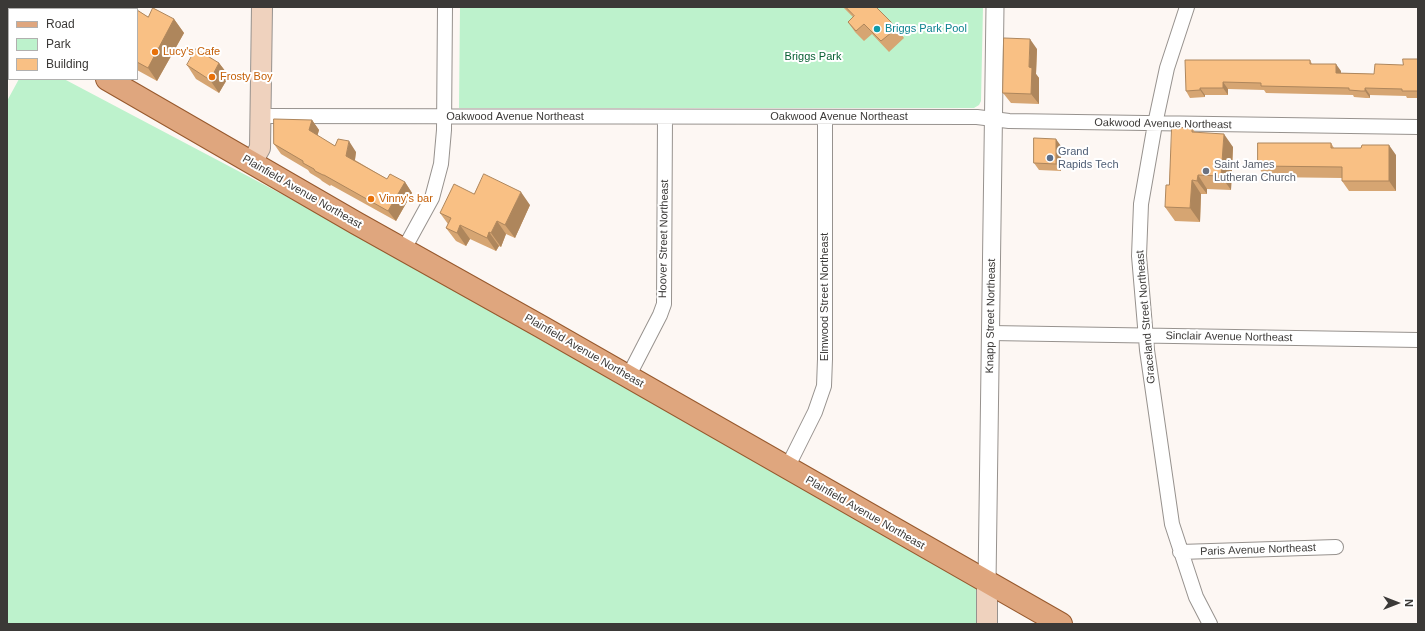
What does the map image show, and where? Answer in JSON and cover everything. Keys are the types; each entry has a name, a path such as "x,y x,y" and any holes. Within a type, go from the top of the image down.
{"main road":[{"path":"252,162 260,148 262,7"},
{"name":"Plainfield Avenue Northeast","path":"109,80 1061,624"},
{"name":"Knapp Street Northeast","path":"987,582 987,624"}],"street":[{"path":"404,250 432,198 441,164 444,117 445,7"},
{"name":"Knapp Street Northeast","path":"987,582 994,7"},
{"name":"Graceland Street Northeast","path":"1187,7 1167,68 1155,124 1141,204 1139,248 1146,335 1172,524 1196,597 1210,624"},
{"name":"Oakwood Avenue Northeast","path":"260,116 977,117 1009,122 1418,127"},
{"name":"Hoover Street Northeast","path":"628,377 660,315 664,304 665,117"},
{"name":"Elmwood Street Northeast","path":"787,468 815,412 824,386 825,117"},
{"name":"Sinclair Avenue Northeast","path":"991,333 1418,340"},
{"name":"Paris Avenue Northeast","path":"1180,552 1336,547"}],"green space":[{"name":"Briggs Park","path":"460,7 983,7 981,101 979,105 974,108 459,108"},
{"path":"18,80 66,80 505,312 981,591 980,624 7,624 7,101"}],"building":[{"name":"Briggs Park Pool","path":"846,7 876,7 897,28 881,41 864,24 856,31 848,22 854,16"},
{"path":"153,8 174,19 148,68 138,63 138,11 148,17"},
{"path":"1004,38 1030,39 1029,67 1032,68 1031,94 1003,93"},
{"path":"196,49 219,63 210,80 187,65"},
{"path":"1403,59 1418,59 1418,91 1365,88 1365,91 1361,91 1349,90 1349,88 1261,86 1261,83 1223,82 1223,88 1200,88 1200,90 1186,91 1185,60 1310,60 1310,64 1336,64 1336,73 1374,74 1375,64 1403,65"},
{"path":"274,119 312,120 309,130 335,146 338,139 349,141 346,156 387,179 390,174 405,182 388,211 315,171 303,163 303,161 274,144"},
{"path":"1172,127 1192,128 1192,132 1224,134 1221,176 1198,175 1197,181 1192,180 1190,208 1165,207 1166,185 1169,185"},
{"path":"1034,138 1056,139 1056,164 1034,163"},
{"path":"1258,143 1331,143 1331,148 1361,148 1362,145 1389,145 1389,181 1342,181 1342,167 1258,166"},
{"path":"484,174 521,192 505,225 497,221 491,233 489,232 487,238 460,225 457,233 446,228 451,218 440,213 454,184 474,194"}],"place":[{"name":"Briggs Park Pool","path":"877,29"},
{"name":"Lucy's Cafe","path":"155,52"},
{"name":"Frosty Boy","path":"212,77"},
{"name":"Grand Rapids Tech","path":"1050,158"},
{"name":"Saint James Lutheran Church","path":"1206,171"},
{"name":"Vinny's bar","path":"371,199"}]}
